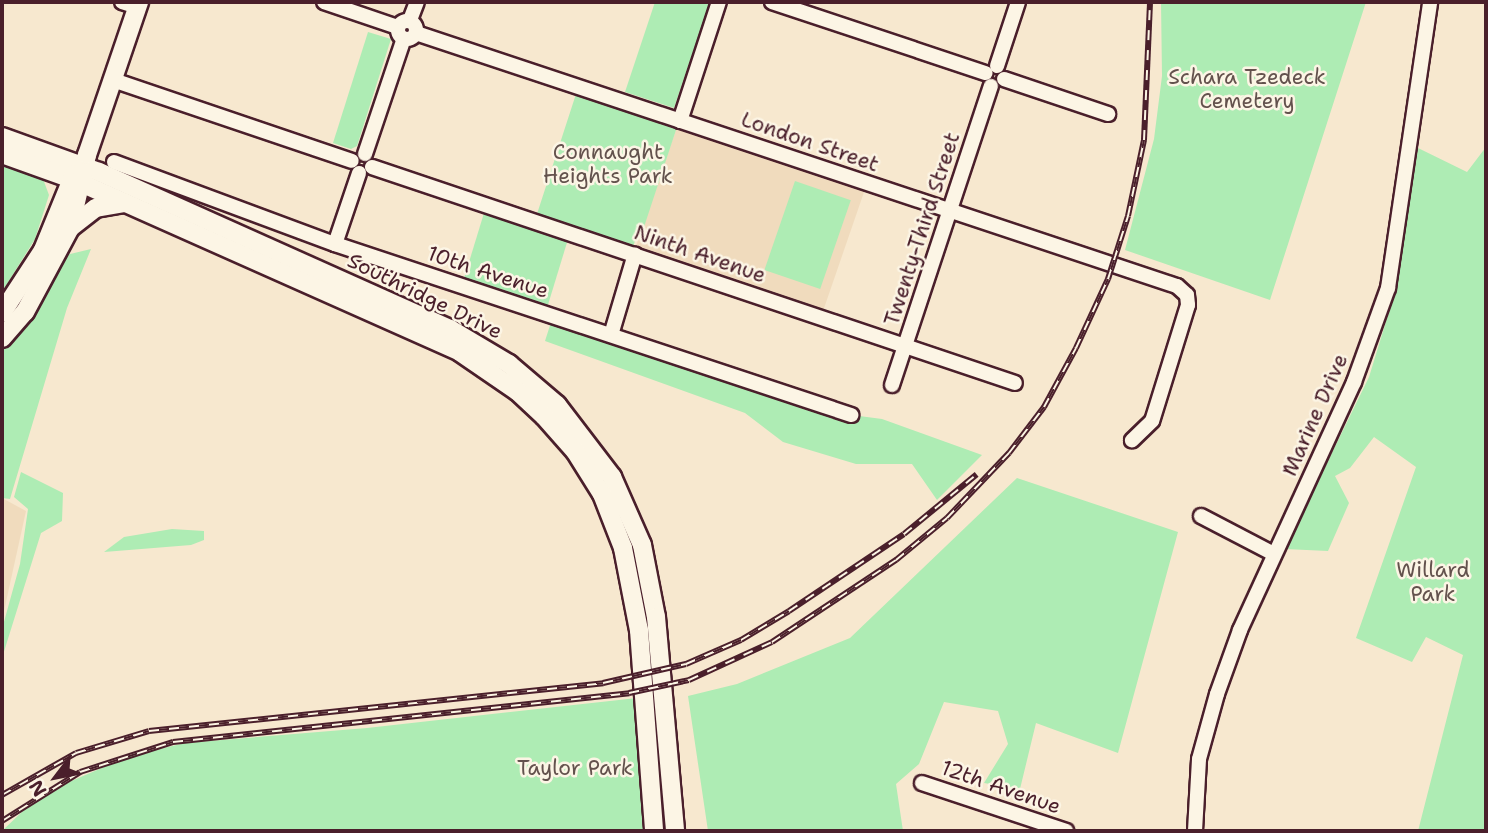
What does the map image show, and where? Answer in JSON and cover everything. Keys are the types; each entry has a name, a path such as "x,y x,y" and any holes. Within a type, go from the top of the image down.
{"main road":[{"path":"2,313 43,250 81,170 113,80 133,3"},
{"path":"2,136 81,170"},
{"path":"2,154 81,170"},
{"path":"2,338 25,312 70,228 81,170"},
{"name":"Southridge Drive","path":"81,170 124,203 484,366 559,431 602,494 632,586 654,831"},
{"name":"Southridge Drive","path":"81,170 450,329 500,357 536,384 578,427 612,477 642,545 656,617 674,831"},
{"path":"70,228 96,208 124,203"},
{"path":"602,494 626,506"}],"street":[{"name":"London Street","path":"324,2 1163,281 1187,295 1188,305 1152,421 1132,440"},
{"path":"335,244 416,2"},
{"path":"680,121 719,2"},
{"path":"772,2 1108,114"},
{"name":"Twenty-Third Street","path":"892,384 1018,2"},
{"name":"Marine Drive","path":"1195,831 1199,759 1240,630 1349,395 1388,288 1430,2"},
{"name":"Ninth Avenue","path":"113,80 1015,383"},
{"name":"10th Avenue","path":"114,162 335,244 851,415"},
{"path":"611,335 635,254"},
{"path":"1201,516 1274,554"},
{"name":"12th Avenue","path":"922,783 1066,831"}],"shaded area":[{"path":"677,127 864,191 823,312 635,248"},
{"path":"2,498 26,511 2,620"}],"green space":[{"path":"655,2 710,2 674,108 625,92"},
{"name":"Schara Tzedeck Cemetery","path":"1161,2 1366,2 1270,300 1125,250 1154,139 1162,76"},
{"path":"368,32 391,39 357,146 351,149 333,143"},
{"name":"Connaught Heights Park","path":"576,94 677,127 642,233 638,232 633,247 536,217"},
{"name":"Willard Park","path":"1486,147 1486,831 1418,831 1463,655 1426,637 1412,662 1356,638 1416,467 1374,437 1350,468 1335,476 1349,503 1328,551 1285,549 1369,377 1396,289 1418,148 1467,172"},
{"path":"2,165 43,179 49,195 35,239 2,292"},
{"path":"795,181 851,200 820,289 764,270"},
{"path":"484,213 568,239 547,307 463,281"},
{"path":"91,249 67,308 10,499 2,498 2,345 66,255"},
{"path":"553,316 829,412 882,419 982,455 937,500 912,464 856,464 783,442 745,413 545,341"},
{"path":"21,472 63,493 62,521 41,533 2,658 2,629 20,564 28,509 14,497"},
{"path":"1017,478 1178,532 1118,753 1036,723 1020,789 984,783 1008,744 998,711 944,702 919,764 896,784 903,831 708,831 688,696 737,684 850,638"},
{"path":"172,529 204,531 204,540 191,545 104,552 124,537"},
{"name":"Taylor Park","path":"637,698 647,831 2,831 25,809 69,782 130,756 185,743 367,728"}],"railway":[{"path":"2,821 80,772 173,742 629,693 689,680 772,642 896,560 947,518 1009,453 1044,407 1076,348 1108,279 1128,216 1144,140 1150,2"},
{"path":"2,795 76,753 149,731 603,683 686,664 741,640 789,611 904,534 977,474"}]}
